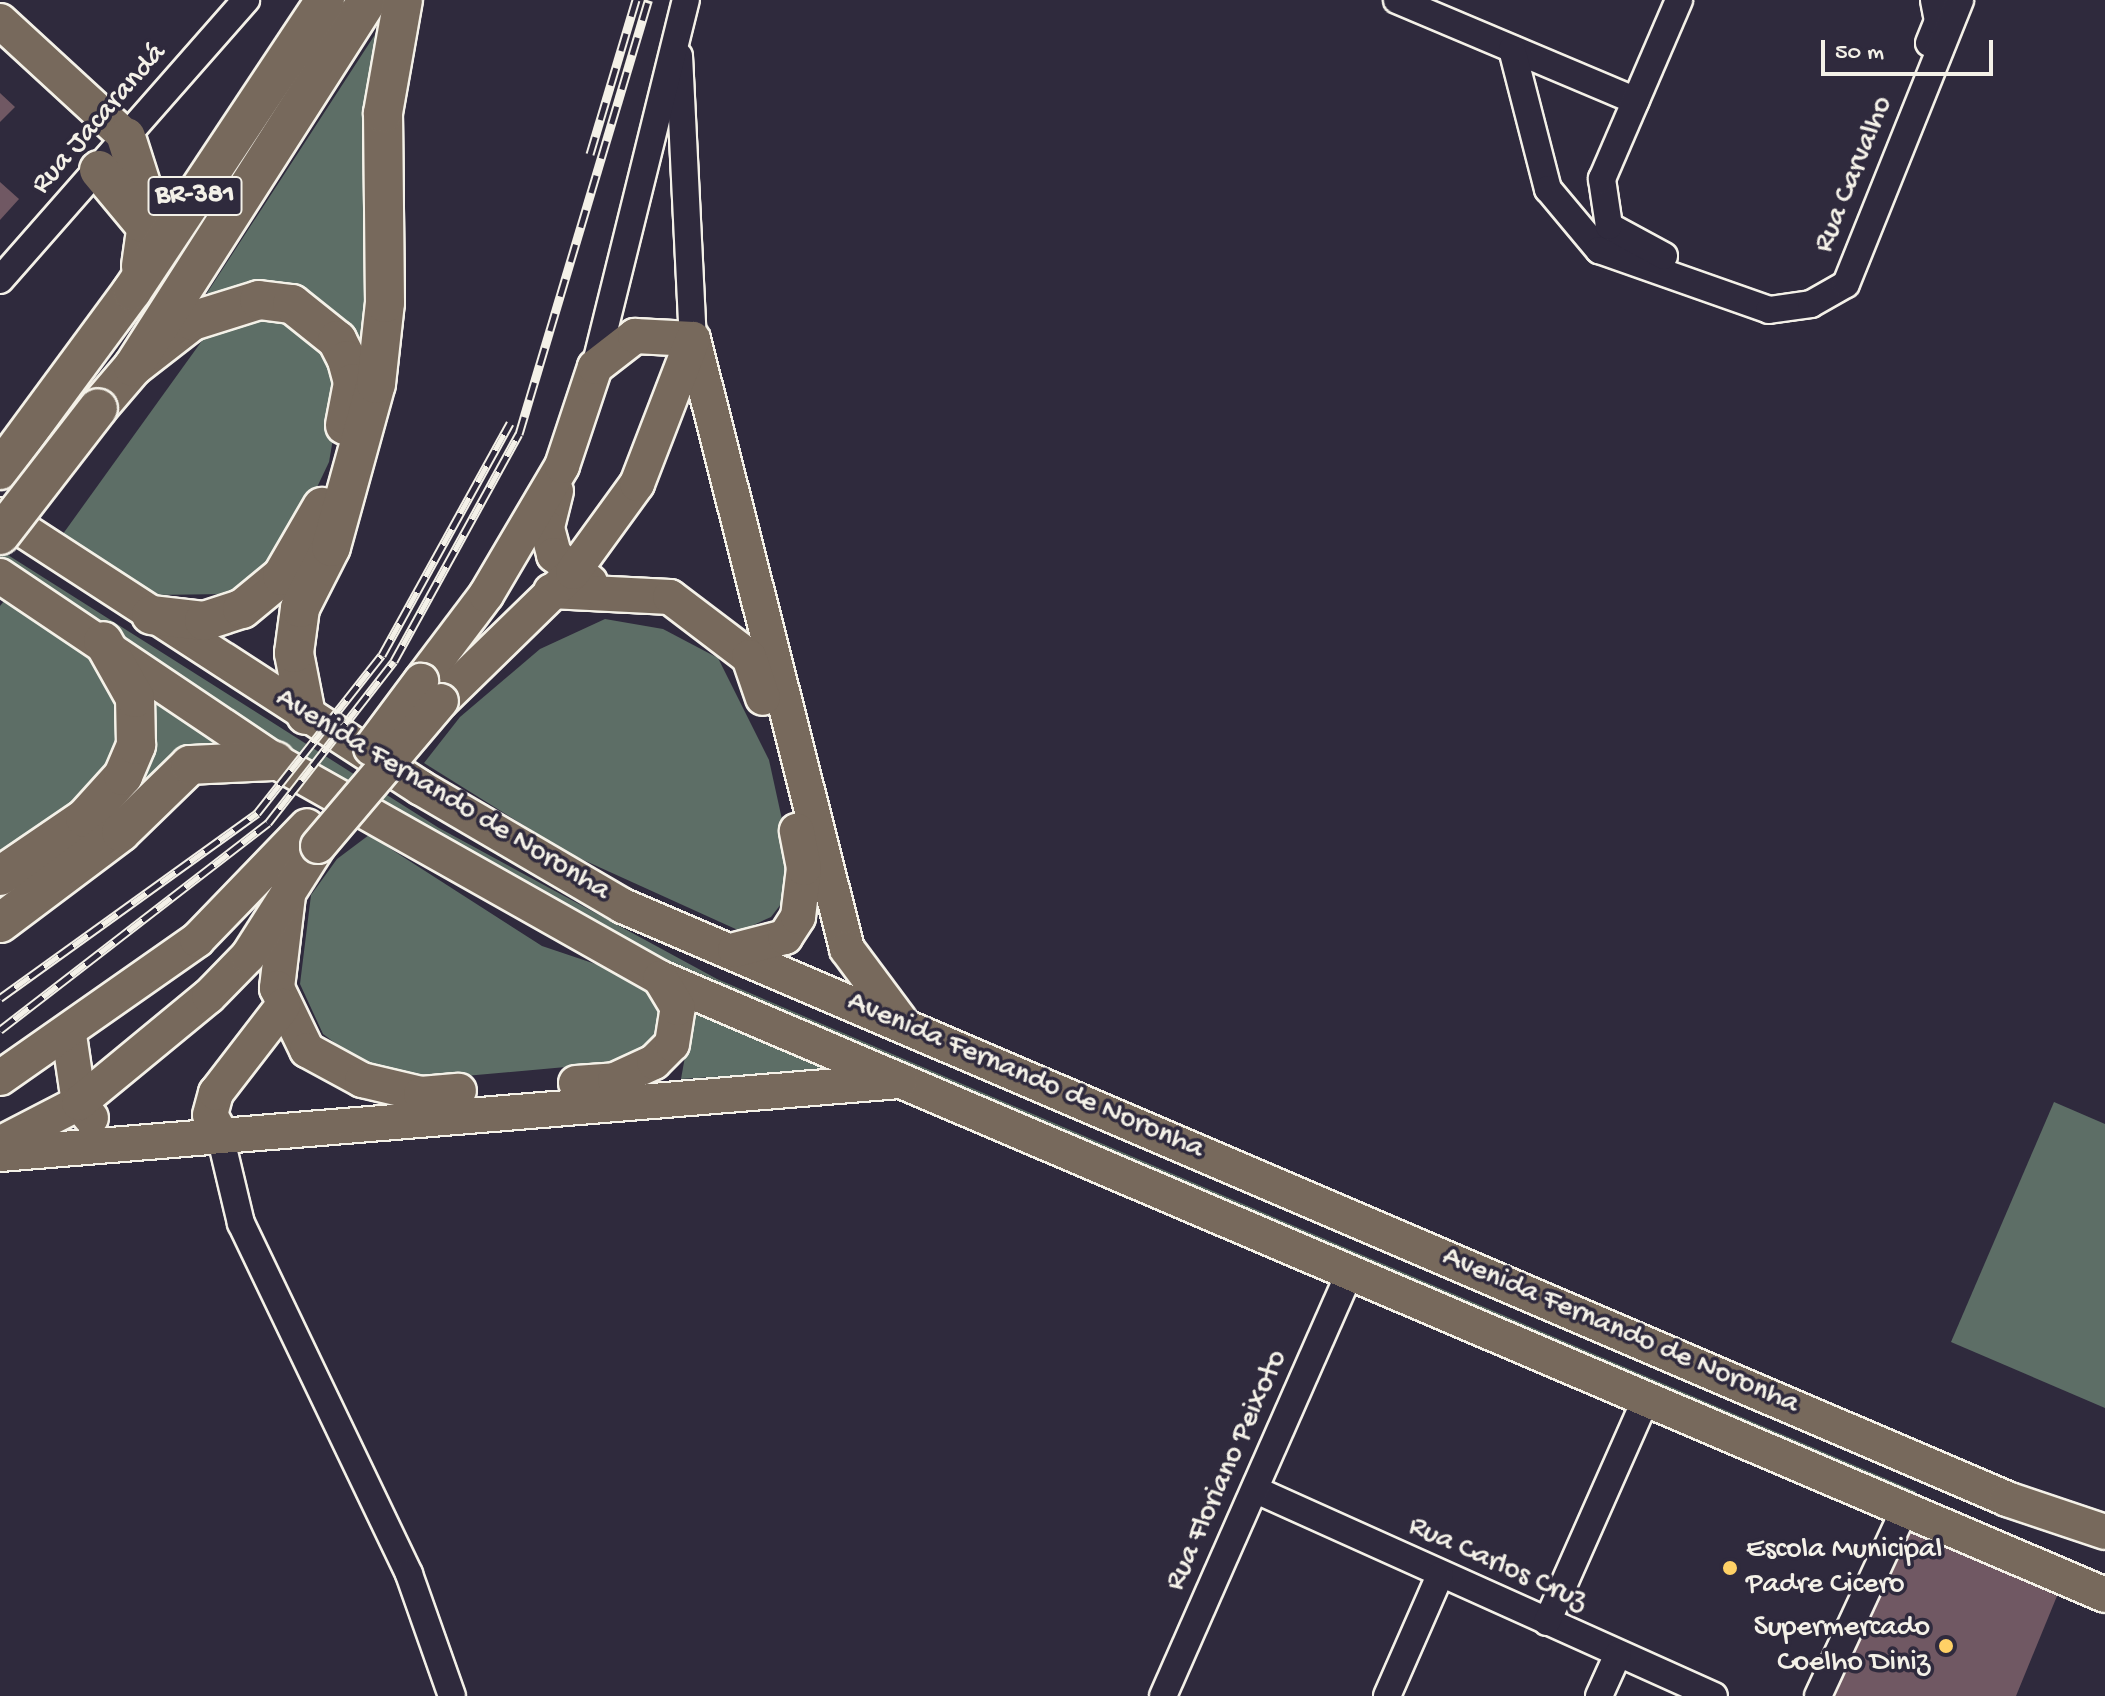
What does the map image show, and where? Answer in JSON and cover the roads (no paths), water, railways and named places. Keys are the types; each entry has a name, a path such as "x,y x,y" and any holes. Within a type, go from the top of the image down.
{"highway":[{"name":"BR-381","path":"0,470 132,291 325,0"},
{"name":"BR-381","path":"0,535 133,367 368,0"},
{"path":"306,715 294,653 300,608 331,547 376,384 385,303 383,113 403,0"},
{"path":"126,137 149,209 149,243 132,291"},
{"path":"99,170 124,192 149,243"},
{"path":"133,367 192,321 259,300 308,313 337,340 353,383 340,456 315,528 282,576 242,609 204,621 151,615"},
{"path":"0,876 85,818 132,756 135,698 103,641"},
{"path":"0,923 121,832 190,765 275,761"}],"main road":[{"path":"0,21 126,137"},
{"path":"562,582 547,528 562,466 595,367 635,336 693,339"},
{"path":"431,691 562,582 637,484 693,339"},
{"path":"693,339 847,949 904,1026"},
{"path":"0,1078 69,1035 197,940 313,836 431,691 562,466"},
{"name":"Avenida Fernando de Noronha","path":"0,515 306,715 623,906 735,950 904,1026 2007,1499 2105,1532"},
{"name":"Avenida Fernando de Noronha","path":"0,576 103,641 275,761 660,978 908,1081 2105,1595"},
{"path":"562,582 670,597 749,657 782,759 804,868 798,917 785,937 735,950"},
{"path":"0,1143 79,1103 248,956 289,887 313,836"},
{"path":"219,1131 210,1115 216,1093 280,997 289,887"},
{"path":"197,940 248,956 280,997 307,1050 362,1080 421,1094 615,1080 654,1062 672,1044 678,1008 660,978"},
{"path":"69,1035 79,1103 120,1140"},
{"path":"0,1154 219,1131 908,1081"},
{"path":"1905,1509 1935,1498 2007,1499"}],"street":[{"name":"Rua Jacarandá","path":"0,280 246,0"},
{"path":"595,367 686,0"},
{"path":"1397,0 1636,101"},
{"path":"1679,0 1602,179 1609,226 1641,248 1771,295 1808,289 1833,272 1938,21 1934,0"},
{"name":"Rua Carvalho","path":"1512,49 1548,189 1599,250 1769,310 1811,304 1846,284 1960,0"},
{"path":"677,28 693,339"},
{"path":"219,1131 241,1223 409,1574 452,1696"},
{"name":"Rua Floriano Peixoto","path":"1163,1696 1350,1272"},
{"path":"1547,1622 1646,1399"},
{"name":"Rua Carlos Cruz","path":"1256,1490 1714,1696"},
{"path":"1818,1696 1905,1509"},
{"path":"1387,1696 1440,1575"},
{"path":"1599,1696 1618,1654"}],"railway":[{"path":"590,154 636,0"},
{"path":"0,1030 268,823 394,661 519,434 648,0"},
{"path":"0,998 257,813 382,655 510,423"}],"place":[{"name":"Escola Municipal Padre Cicero","path":"1730,1568"},
{"name":"Supermercado Coelho Diniz","path":"1946,1646"}]}
